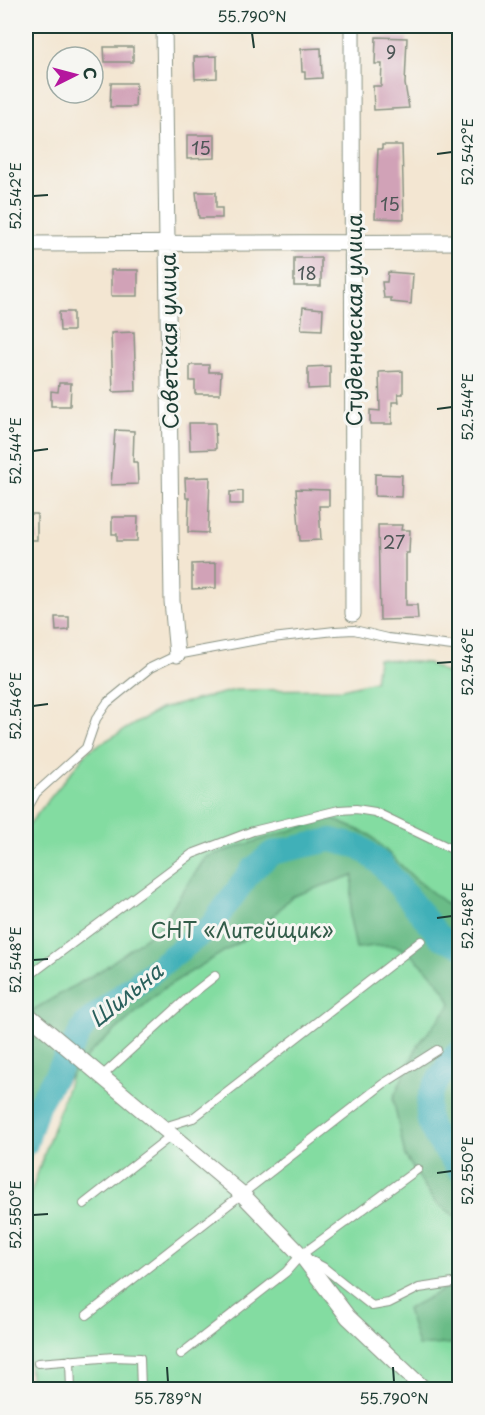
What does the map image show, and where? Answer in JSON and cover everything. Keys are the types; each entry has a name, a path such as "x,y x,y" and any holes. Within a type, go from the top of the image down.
{"street":[{"name":"Советская улица","path":"164,26 172,601 177,656"},
{"name":"Студенческая улица","path":"352,26 353,614"},
{"path":"26,244 459,242"},
{"path":"26,1013 243,1194 301,1255 348,1317 425,1389"}],"lane":[{"path":"26,811 36,793 86,748 96,719 108,703 150,668 177,656 264,639 354,630 388,638 459,647"},
{"path":"26,978 192,854 253,831 339,810 356,809 375,812 459,853"},
{"path":"84,1204 167,1131 193,1118 421,941"},
{"path":"97,1073 192,993 216,976"},
{"path":"87,1315 383,1084 437,1050"},
{"path":"181,1354 286,1272 301,1255 418,1169"},
{"path":"301,1255 323,1267 372,1306 389,1303 419,1288 459,1282"},
{"path":"38,1364 70,1360 140,1358 141,1389"},
{"path":"70,1360 71,1389"}],"green space":[{"name":"СНТ «Литейщик»","path":"378,659 428,663 459,680 459,1389 31,1389 26,1324 26,1207 72,1073 26,1030 26,828 88,751 160,709 235,690 342,689 375,681"},
{"path":"330,818 370,835 413,877 459,914 459,1219 435,1202 405,1156 393,1098 418,1045 451,1004 442,988 427,970 401,949 385,945 356,948 350,919 353,875 291,897 261,929 164,988 93,1050 42,1108 26,1174 26,1014 103,969 158,928 206,857"},
{"path":"459,1281 459,1343 418,1346 407,1309"}],"building":[{"path":"376,37 407,38 405,84 409,108 374,110 373,86 381,86 382,64 375,64"},
{"path":"105,47 133,47 133,62 105,62"},
{"path":"321,48 322,78 305,79 305,72 302,72 301,49"},
{"path":"217,56 217,78 195,79 194,57"},
{"path":"111,83 136,83 135,107 110,107"},
{"path":"187,135 215,135 215,158 187,159"},
{"path":"382,145 402,145 404,219 375,218 378,149 382,149"},
{"path":"196,192 216,192 216,208 222,208 222,218 199,218"},
{"path":"294,258 321,258 321,286 294,286"},
{"path":"111,270 138,270 138,296 111,296"},
{"path":"388,272 413,274 411,304 391,302 391,298 384,298 382,282 387,282"},
{"path":"303,307 323,309 322,330 301,329"},
{"path":"59,312 73,312 73,331 60,331"},
{"path":"134,332 136,391 113,392 111,333"},
{"path":"190,365 209,365 209,372 221,372 220,394 195,394 195,381 190,381"},
{"path":"330,366 330,388 308,389 308,367"},
{"path":"403,371 403,394 398,394 399,402 392,402 392,424 370,424 370,410 380,411 379,372"},
{"path":"59,383 71,383 70,406 51,406 51,391 58,392"},
{"path":"189,423 215,423 216,449 190,450"},
{"path":"115,430 134,431 133,462 137,462 138,484 111,485"},
{"path":"375,474 402,475 401,497 375,496"},
{"path":"210,477 208,533 188,532 189,498 186,498 185,478"},
{"path":"296,489 329,490 329,506 319,506 321,540 300,541"},
{"path":"243,491 243,504 230,504 230,492"},
{"path":"26,514 37,514 37,540 26,540"},
{"path":"112,517 138,517 137,541 117,541 117,534 112,534"},
{"path":"378,525 402,525 401,530 410,530 409,553 406,553 406,605 417,605 418,619 380,620"},
{"path":"216,563 216,588 192,589 192,564"},
{"path":"55,617 69,617 69,630 56,631"}],"waterway":[{"name":"Шильна","path":"26,1144 38,1105 86,1023 211,926 252,870 272,853 331,840 360,847 381,864 440,937 460,945"},
{"name":"Шильна","path":"460,1052 450,1062 433,1089 428,1102 430,1125 460,1170"}]}
